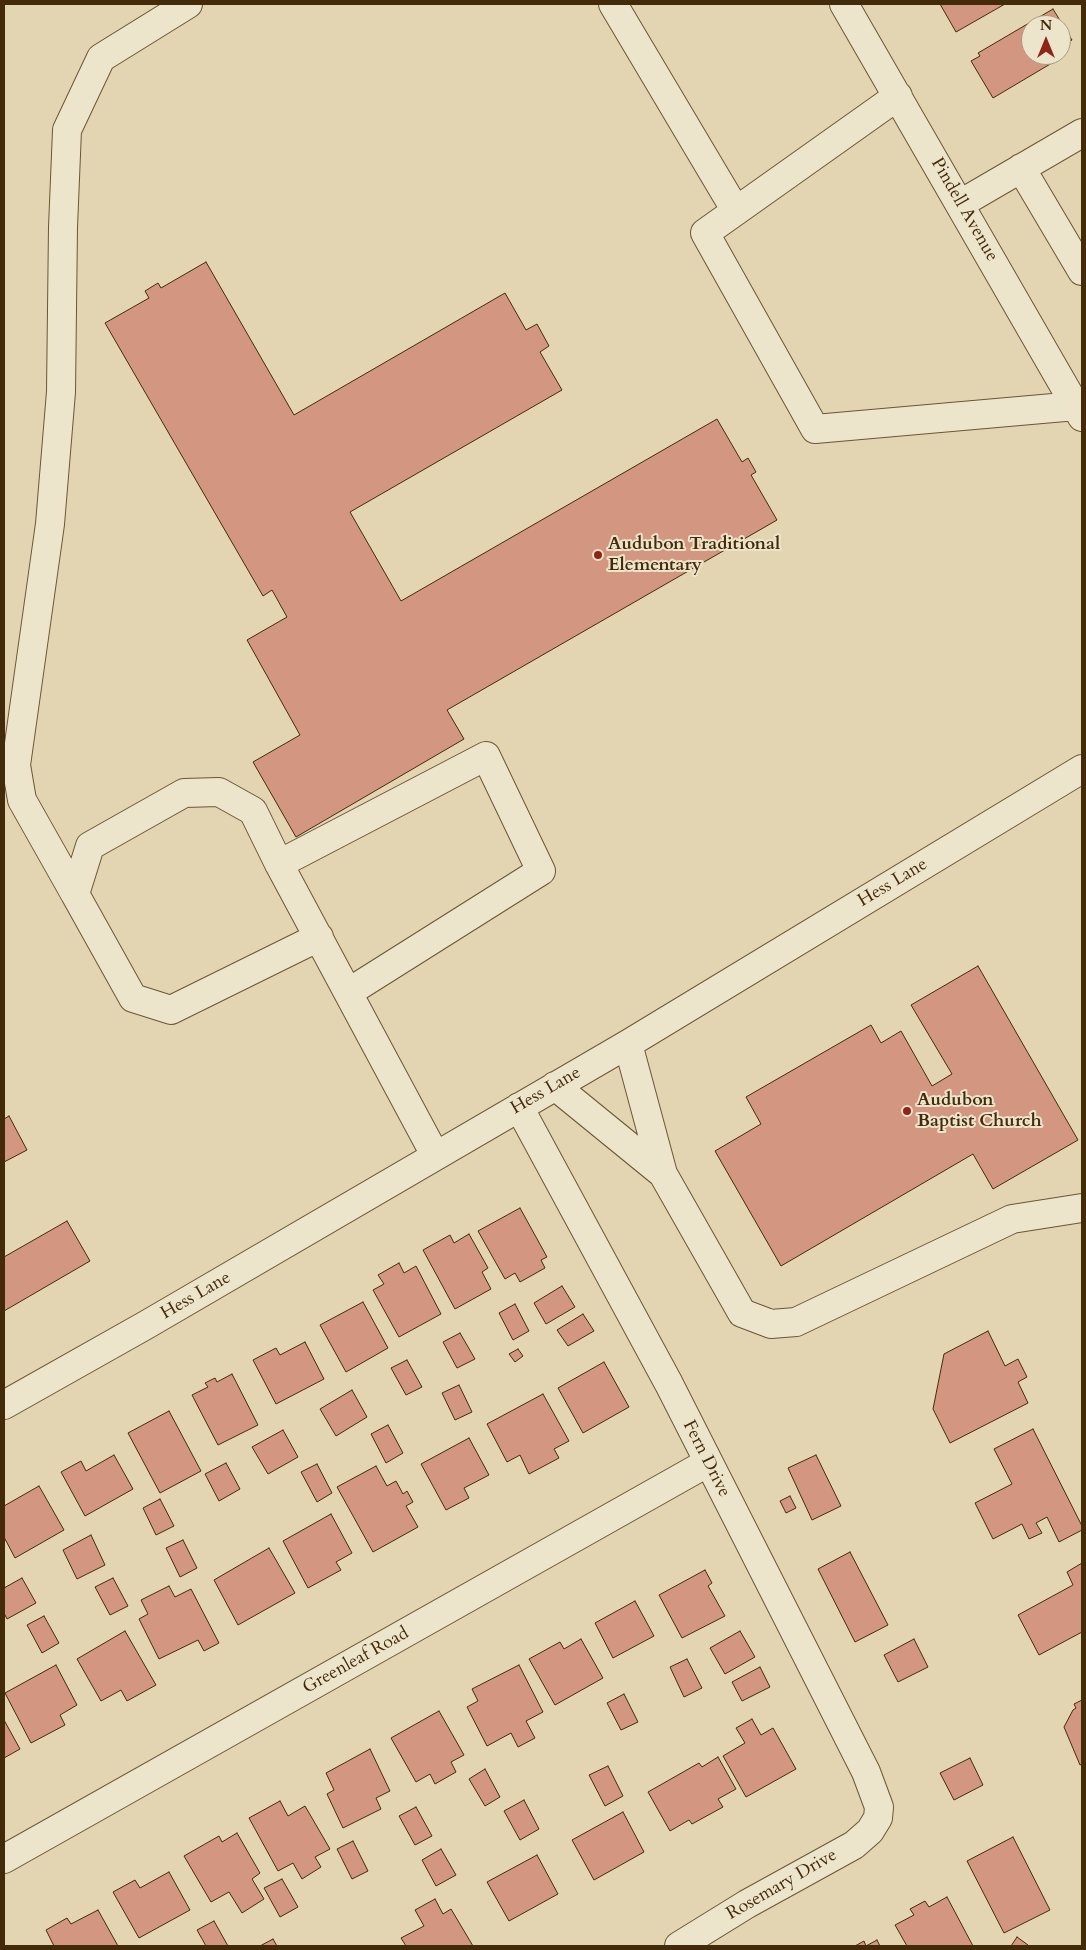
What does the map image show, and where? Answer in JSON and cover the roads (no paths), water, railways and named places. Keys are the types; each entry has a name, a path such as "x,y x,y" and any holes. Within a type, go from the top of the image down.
{"street":[{"path":"188,4 101,58 67,130 63,227 61,401 50,524 16,765 22,800 133,998 171,1010 319,937"},
{"path":"613,4 736,211"},
{"name":"Pindell Avenue","path":"844,4 1079,412"},
{"path":"898,96 705,232 815,429 1079,412"},
{"path":"960,204 1082,132"},
{"path":"1021,168 1082,271"},
{"path":"279,864 486,756 541,871 349,992"},
{"name":"Hess Lane","path":"4,1405 146,1325 628,1044 1082,769"},
{"path":"75,894 90,846 184,793 218,792 252,811 435,1155"},
{"path":"628,1044 663,1174 742,1313 772,1324 796,1322 1012,1219 1082,1208"},
{"path":"555,1086 663,1174"},
{"name":"Fern Drive","path":"519,1106 669,1384 866,1772 879,1807 878,1818"},
{"name":"Greenleaf Road","path":"4,1859 708,1463"},
{"name":"Rosemary Drive","path":"679,1946 747,1904 854,1845 870,1832 878,1818"}],"place":[{"name":"Audubon Traditional Elementary","path":"598,555"},
{"name":"Audubon Baptist Church","path":"907,1111"}]}
